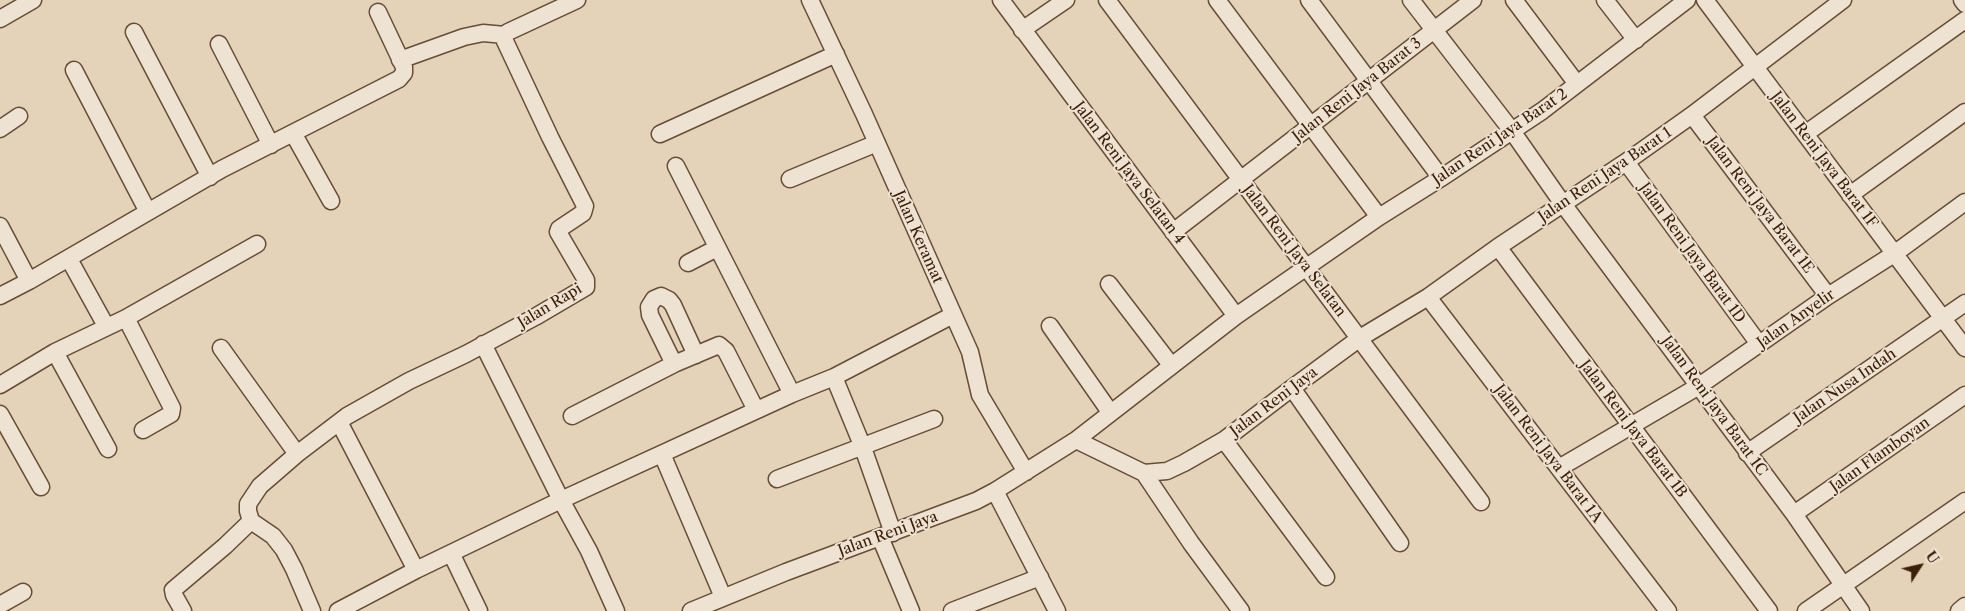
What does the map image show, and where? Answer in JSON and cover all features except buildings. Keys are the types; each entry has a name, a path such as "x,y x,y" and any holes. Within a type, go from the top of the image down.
{"street":[{"path":"0,19 32,0"},
{"path":"400,60 484,33 505,35 577,0"},
{"name":"Jalan Keramat","path":"810,0 877,143 970,352 980,395 1026,472"},
{"name":"Jalan Reni Jaya Selatan 4","path":"1001,0 1236,316"},
{"path":"1022,30 1066,0"},
{"name":"Jalan Reni Jaya Selatan","path":"1107,0 1481,502"},
{"path":"1217,0 1379,216"},
{"path":"1309,0 1441,178"},
{"name":"Jalan Reni Jaya Barat 1C","path":"1411,0 1512,132 1563,204 1794,514 1861,611"},
{"name":"Jalan Reni Jaya Barat 3","path":"1173,232 1473,0"},
{"path":"1514,0 1577,84"},
{"path":"1605,0 1636,40"},
{"name":"Jalan Reni Jaya Barat 2","path":"1306,266 1379,216 1512,132 1687,0"},
{"name":"Jalan Reni Jaya Barat 1F","path":"1705,0 1965,348"},
{"name":"Jalan Reni Jaya Barat 1","path":"1360,338 1428,297 1498,247 1626,162 1692,115 1844,0"},
{"path":"1962,0 1965,4"},
{"path":"0,296 29,282 210,177 399,78 404,74 404,67 378,12"},
{"path":"1805,134 1965,20"},
{"path":"134,32 210,177"},
{"name":"Jalan Rapi","path":"251,521 248,511 251,498 260,486 297,454 339,422 409,381 483,344 583,289 587,284 558,232 559,229 583,213 585,206 504,39 505,35"},
{"path":"219,44 271,145"},
{"path":"660,134 836,54"},
{"path":"74,70 148,212"},
{"path":"1850,195 1965,112"},
{"name":"Jalan Reni Jaya Barat 1E","path":"1692,115 1828,296"},
{"path":"0,129 19,116"},
{"path":"293,133 331,201"},
{"path":"790,179 877,143"},
{"name":"Jalan Reni Jaya Barat 1D","path":"1626,162 1759,344"},
{"path":"676,166 792,394"},
{"name":"Jalan Anyelir","path":"1559,468 1699,386 1828,296 1894,254 1965,202"},
{"path":"0,226 29,282"},
{"path":"0,385 56,352 106,326 126,318 257,244"},
{"name":"Jalan Reni Jaya Barat 1B","path":"1498,247 1630,427 1769,611"},
{"path":"688,263 717,248"},
{"path":"69,259 106,326"},
{"name":"Jalan Reni Jaya","path":"691,611 976,501 995,491 1076,440 1171,365 1306,266"},
{"path":"1109,284 1171,365"},
{"path":"674,364 650,315 649,307 654,299 661,296 674,305 696,355"},
{"name":"Jalan Reni Jaya Barat 1A","path":"1428,297 1668,611"},
{"name":"Jalan Nusa Indah","path":"1747,453 1965,303"},
{"path":"348,609 416,570 561,500 756,410 834,377 953,315"},
{"path":"126,318 173,411 143,430"},
{"path":"1050,326 1110,412"},
{"name":"Jalan Reni Jaya","path":"1144,473 1167,471 1224,440 1360,338"},
{"path":"483,344 561,500 589,550 616,611"},
{"path":"572,416 674,364 720,345 723,346 756,410"},
{"path":"220,348 297,454"},
{"path":"56,352 108,449"},
{"path":"834,377 862,445 887,535 911,611"},
{"path":"1292,388 1400,544"},
{"name":"Jalan Flamboyan","path":"1794,514 1965,395"},
{"path":"0,414 41,487"},
{"path":"777,479 934,419"},
{"path":"339,422 416,570"},
{"path":"1076,440 1144,473 1192,544 1241,611"},
{"path":"1224,440 1326,577"},
{"path":"662,454 724,597"},
{"path":"995,491 1058,611"},
{"path":"1806,611 1845,586 1965,501"},
{"path":"183,611 173,590 251,521 263,527 284,550 312,611"},
{"path":"451,553 479,611"},
{"path":"952,611 1040,577"},
{"path":"0,605 22,592"},
{"path":"1958,611 1965,606"}]}
